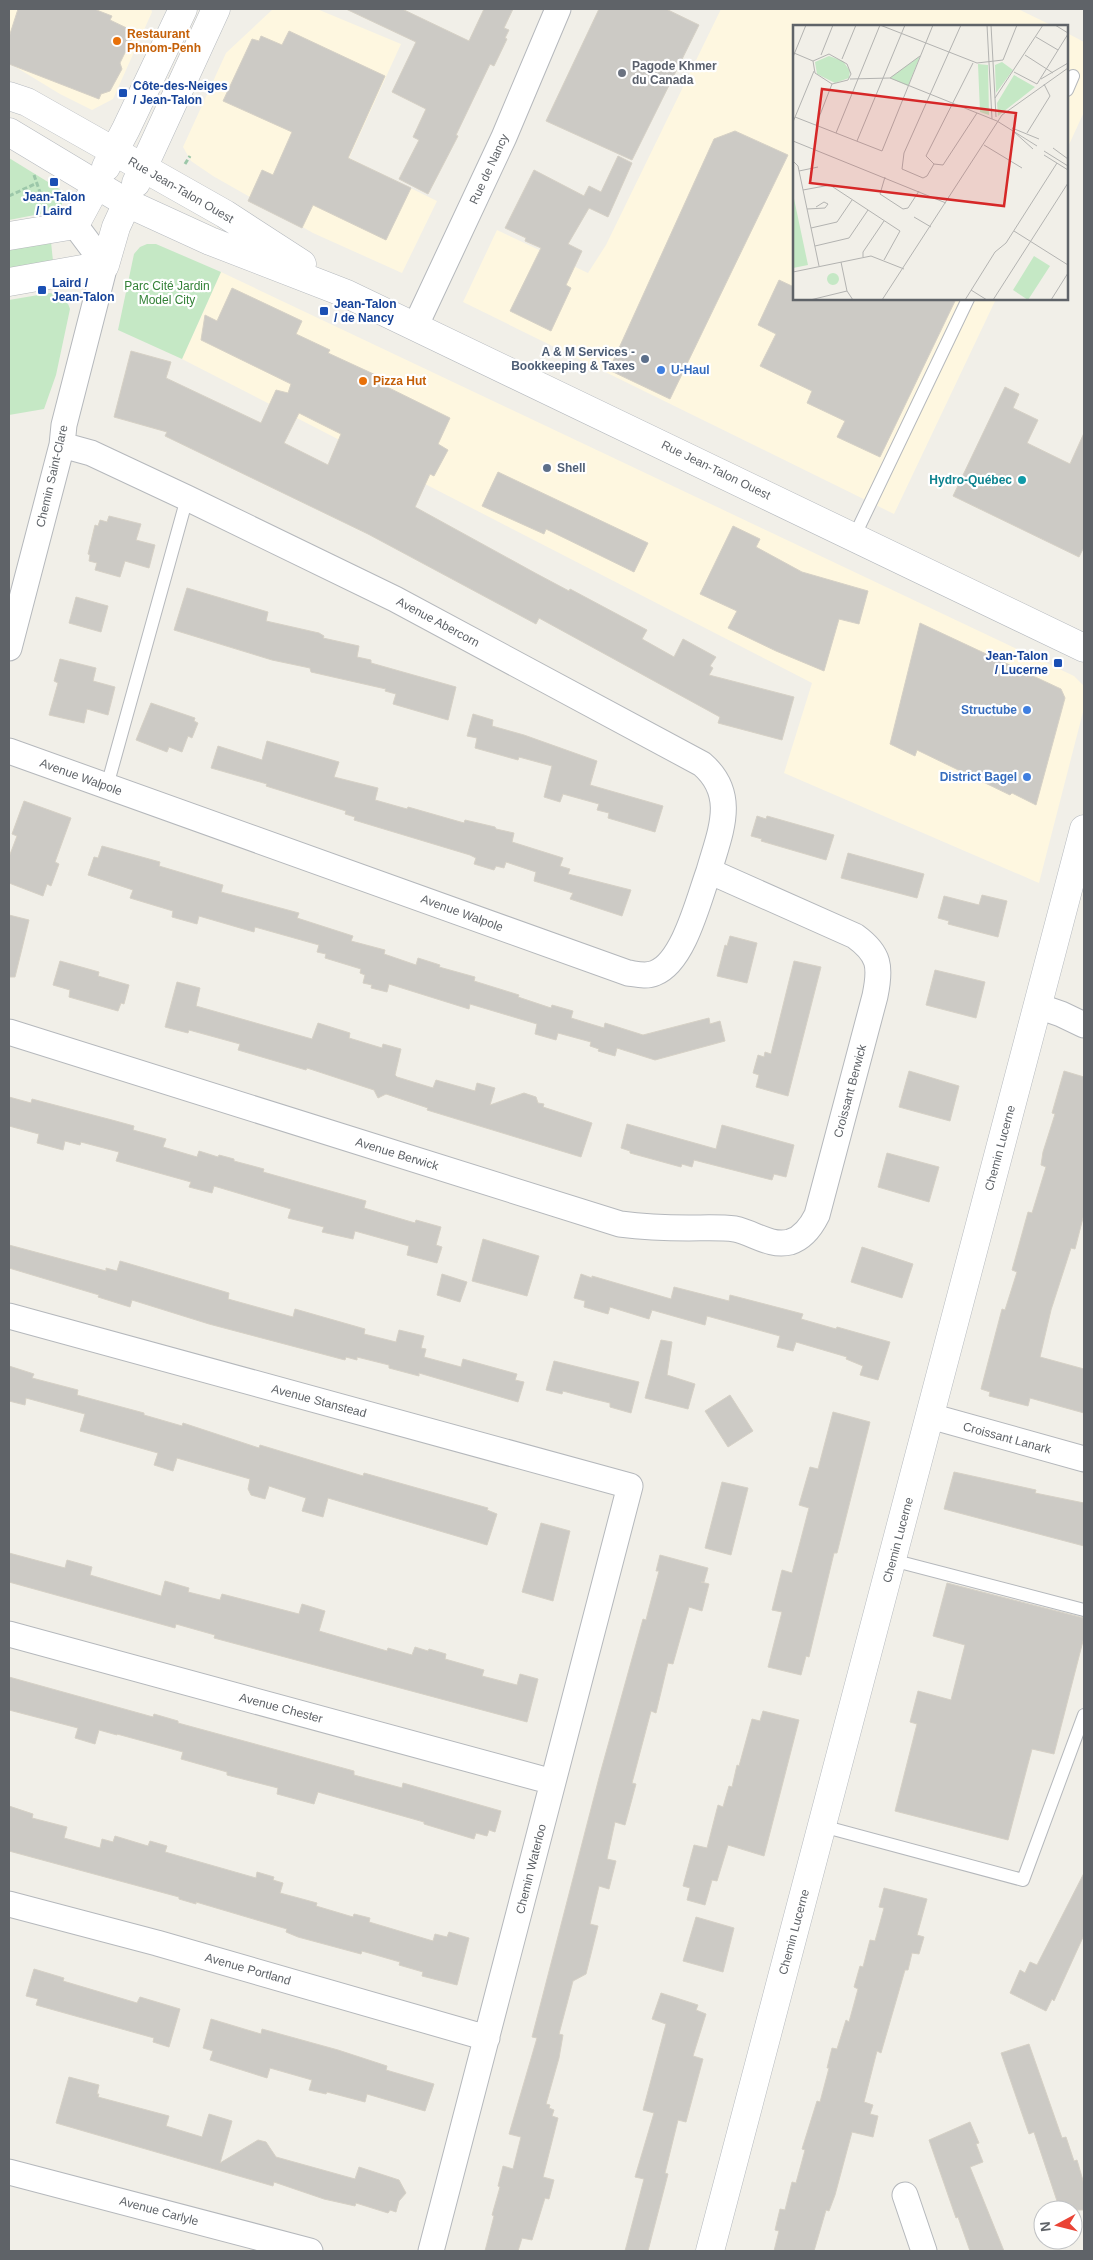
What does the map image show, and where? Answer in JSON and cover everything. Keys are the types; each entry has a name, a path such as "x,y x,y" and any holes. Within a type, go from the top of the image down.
{"main road":[{"path":"9,282 93,267 116,228 216,9"},
{"path":"9,236 74,225 114,152 179,13"},
{"name":"Rue Jean-Talon Ouest","path":"9,96 27,102 224,214 347,294"},
{"name":"Rue Jean-Talon Ouest","path":"9,132 127,203 210,241 347,294 1084,648"},
{"name":"Chemin Lucerne","path":"710,2251 1038,1006 1077,887 1084,829"}],"street":[{"path":"216,9 231,9"},
{"name":"Rue de Nancy","path":"415,326 504,137 558,9"},
{"name":"Chemin Saint-Clare","path":"9,648 62,445 64,425 94,305 93,267 74,225"},
{"name":"Avenue Abercorn","path":"62,445 91,454 187,498 395,599 702,764 718,780 722,791 723,803 719,834 709,871"},
{"name":"Avenue Walpole","path":"9,751 618,969 642,975 654,973 666,966 677,952 689,927 709,871"},
{"name":"Croissant Berwick","path":"709,871 855,936 871,950 877,961 879,971 875,996 817,1216 806,1232 790,1242"},
{"path":"1038,1006 1084,1025"},
{"name":"Avenue Berwick","path":"9,1032 620,1224 654,1228 721,1228 737,1230 767,1241 790,1242"},
{"name":"Avenue Stanstead","path":"9,1316 630,1486"},
{"name":"Croissant Lanark","path":"930,1416 1084,1459"},
{"name":"Chemin Waterloo","path":"432,2251 630,1486"},
{"name":"Avenue Chester","path":"9,1634 554,1782"},
{"name":"Avenue Portland","path":"9,1904 156,1943 487,2038"},
{"name":"Avenue Carlyle","path":"9,2172 310,2251"},
{"path":"905,2194 924,2251"}],"lane":[{"path":"1068,88 1073,76"},
{"path":"854,537 968,300"},
{"path":"107,786 187,498"},
{"path":"892,1560 1084,1610"},
{"path":"822,1826 1023,1880 1084,1715"}],"path":[{"path":"36,170 33,174 42,199"},
{"path":"9,196 37,183"}],"shaded area":[{"path":"9,9 151,9 152,12 113,99 92,110 60,94 9,63"},
{"path":"273,9 317,9 401,44 349,158 437,201 402,273 313,233 213,176 191,161 183,147 226,53"},
{"path":"721,9 1018,9 1051,25 793,25 793,300 996,300 894,514 463,302 497,230 588,273 606,245"},
{"path":"1068,34 1084,42 1084,112 1068,147"},
{"path":"221,272 1074,676 1084,686 1084,708 1039,883 784,773 812,683 182,359"}],"green space":[{"path":"9,158 61,190 64,198 61,206 55,211 9,220"},
{"path":"51,242 53,261 9,269 9,248"},
{"name":"Parc Cité Jardin Model City","path":"147,244 156,244 221,272 182,359 118,330 134,254 140,247"},
{"path":"50,293 63,298 70,309 56,375 44,409 9,415 9,300"}],"building":[{"path":"18,9 94,9 112,16 110,20 135,32 120,63 122,69 110,91 101,94 99,99 9,64 9,37"},
{"path":"346,9 402,9 469,41 484,9 513,9 504,28 509,30 505,38 507,39 494,66 490,64 456,135 458,136 428,194 399,179 419,140 413,137 426,109 392,92 416,42"},
{"name":"Pagode Khmer du Canada","path":"599,9 666,9 699,25 632,160 546,121"},
{"path":"289,31 385,76 348,158 411,188 386,240 313,205 302,228 248,201 262,170 273,175 292,132 223,101 252,39 259,41 261,36 282,45"},
{"path":"735,131 788,155 670,399 609,370 714,139"},
{"path":"618,156 632,163 608,217 589,208 568,244 582,251 566,285 571,288 551,331 510,311 541,248 525,241 526,238 505,228 534,170 584,196 589,186 601,192"},
{"path":"779,280 793,287 793,300 956,300 880,457 837,437 845,421 807,403 812,391 760,366 776,334 758,325"},
{"path":"232,288 302,321 296,334 330,350 328,353 380,377 377,382 450,418 438,444 448,450 434,476 430,474 415,507 569,591 570,589 647,630 642,639 674,657 683,639 716,657 710,666 713,668 709,675 794,697 782,740 718,723 720,717 539,618 536,624 368,534 165,436 167,432 114,417 131,351 171,362 166,378 261,423 276,390 288,393 291,384 201,340 205,315 217,321","holes":["299,413 341,434 328,465 284,443"]},
{"name":"Hydro-Québec","path":"1005,387 1019,394 1013,408 1038,420 1027,443 1070,464 1084,433 1084,547 1079,557 953,496"},
{"path":"498,472 648,543 634,572 546,529 544,534 482,506"},
{"path":"109,516 141,524 136,540 155,545 149,568 125,561 120,577 95,570 97,563 89,561 90,555 88,554 95,525 98,526 100,520 107,522"},
{"path":"733,526 760,539 756,547 802,572 868,591 859,624 839,619 824,671 728,628 737,611 700,594"},
{"path":"187,588 268,612 266,621 319,633 324,636 323,638 359,646 357,657 371,660 371,663 456,687 448,720 393,704 396,694 385,691 386,689 311,672 310,668 272,660 174,630"},
{"path":"76,597 108,606 101,632 69,623"},
{"path":"920,623 1061,689 1065,698 1036,805 1012,793 1010,795 917,750 915,756 890,744"},
{"path":"60,659 96,668 93,681 115,687 108,715 87,709 84,723 49,715 58,683 54,681"},
{"path":"151,703 195,718 194,721 198,723 192,738 188,736 182,752 169,747 167,752 136,740"},
{"path":"473,714 493,720 492,726 524,735 597,761 590,785 663,806 655,832 608,818 609,813 597,810 599,804 563,794 560,802 544,797 552,766 519,757 518,760 475,748 477,738 467,736"},
{"path":"267,741 339,762 334,777 378,788 375,800 464,823 465,820 514,833 512,842 563,858 560,866 570,869 568,874 631,890 622,916 570,899 573,893 534,881 536,872 506,862 504,868 496,866 494,870 474,864 476,858 470,855 354,820 355,817 345,814 346,811 266,786 267,784 211,768 218,746 262,760"},
{"path":"24,801 71,818 55,862 59,864 51,886 47,884 43,896 9,883 9,857 17,836 12,834"},
{"path":"757,816 766,819 767,816 834,835 826,860 761,841 762,839 751,836"},
{"path":"102,846 160,862 159,866 223,885 221,892 299,913 297,918 353,936 351,941 385,950 384,954 416,965 418,958 440,965 439,967 475,977 474,981 519,995 518,997 551,1008 552,1005 573,1011 571,1018 604,1028 605,1023 643,1035 709,1018 710,1024 720,1021 725,1041 655,1060 617,1048 615,1056 598,1051 599,1049 590,1046 591,1042 558,1033 556,1040 535,1034 537,1024 470,1004 469,1009 389,984 387,992 371,988 372,985 363,983 365,975 360,973 361,969 325,958 326,954 317,952 319,945 255,927 254,932 199,916 197,924 172,917 173,911 130,898 133,890 88,875 94,857 98,858"},
{"path":"848,853 924,874 917,898 841,878"},
{"path":"982,895 1007,901 998,937 948,924 949,921 938,918 944,896 979,905"},
{"path":"9,915 29,920 15,977 9,977"},
{"path":"730,936 757,943 747,983 717,976 725,945 727,946"},
{"path":"60,961 99,972 98,976 129,985 124,1004 121,1003 118,1011 69,997 70,990 53,985"},
{"path":"794,961 821,967 788,1096 756,1087 759,1075 753,1073 758,1055 764,1057 765,1052 771,1054"},
{"path":"935,970 985,982 976,1018 926,1005"},
{"path":"177,982 200,988 196,1006 312,1039 318,1023 350,1033 349,1038 382,1048 383,1044 401,1049 395,1075 397,1077 433,1088 436,1080 475,1091 477,1083 495,1088 490,1105 524,1093 536,1097 538,1103 544,1104 543,1107 592,1123 581,1157 427,1110 428,1108 386,1094 378,1098 374,1090 307,1068 306,1070 238,1050 240,1044 189,1030 188,1033 165,1027"},
{"path":"909,1071 959,1086 950,1121 899,1107"},
{"path":"1064,1071 1084,1077 1084,1214 1075,1249 1071,1248 1051,1310 1040,1357 1084,1369 1084,1413 1030,1398 1028,1406 989,1396 990,1392 981,1389 1002,1309 1005,1310 1017,1272 1012,1270 1028,1212 1032,1213 1046,1167 1041,1165 1043,1152 1055,1114 1052,1113"},
{"path":"9,1097 31,1103 32,1099 134,1126 133,1130 166,1139 163,1147 197,1157 199,1151 218,1157 219,1155 234,1159 234,1161 264,1169 263,1172 366,1201 364,1208 415,1223 416,1220 441,1227 436,1245 442,1247 437,1263 407,1255 409,1246 355,1231 353,1239 322,1232 324,1227 288,1218 291,1209 214,1186 212,1193 189,1187 191,1182 116,1161 119,1152 81,1142 80,1145 65,1141 63,1150 37,1143 39,1134 9,1126"},
{"path":"627,1124 716,1149 722,1125 794,1145 786,1177 774,1174 772,1180 694,1160 692,1167 682,1164 681,1167 630,1153 630,1151 621,1148"},
{"path":"887,1153 939,1167 929,1202 878,1187"},
{"path":"483,1239 539,1256 527,1296 472,1281"},
{"path":"9,1245 106,1271 106,1268 117,1271 120,1261 229,1293 228,1299 293,1317 295,1309 365,1329 364,1334 396,1342 399,1330 424,1336 421,1348 426,1349 424,1357 461,1367 463,1359 517,1374 515,1380 524,1382 518,1402 419,1373 419,1376 389,1368 389,1365 357,1357 357,1360 346,1357 345,1360 209,1324 132,1300 130,1307 98,1297 99,1295 9,1268"},
{"path":"862,1247 913,1264 902,1298 851,1282"},
{"path":"442,1274 467,1282 460,1302 437,1295"},
{"path":"581,1274 671,1299 674,1287 729,1301 730,1295 803,1314 801,1319 890,1342 878,1380 860,1375 863,1366 846,1359 847,1357 796,1342 793,1351 777,1347 780,1336 707,1316 705,1325 652,1310 649,1319 610,1307 608,1314 584,1307 585,1301 574,1298"},
{"path":"661,1340 672,1342 667,1375 695,1384 688,1409 645,1398"},
{"path":"554,1361 639,1382 631,1413 610,1407 610,1403 563,1391 562,1394 546,1390"},
{"path":"9,1366 34,1374 32,1378 78,1390 77,1395 144,1413 144,1415 182,1426 183,1423 259,1448 260,1445 363,1476 364,1473 488,1508 487,1510 497,1514 487,1545 328,1498 323,1517 302,1511 306,1498 269,1486 265,1499 251,1495 248,1489 250,1479 177,1458 173,1471 154,1465 158,1453 80,1431 85,1414 26,1398 25,1405 9,1401"},
{"path":"730,1395 753,1431 728,1447 705,1411"},
{"path":"833,1412 870,1422 837,1553 834,1553 809,1657 806,1656 801,1675 768,1667 782,1612 772,1610 782,1570 792,1573 809,1508 799,1505 810,1467 818,1469"},
{"path":"954,1472 1036,1490 1035,1493 1084,1503 1084,1546 944,1509"},
{"path":"722,1482 748,1488 731,1555 705,1548"},
{"path":"541,1523 570,1531 553,1601 522,1592"},
{"path":"9,1553 65,1568 67,1560 92,1567 90,1575 161,1596 165,1581 189,1588 188,1592 220,1600 222,1594 299,1614 302,1604 325,1611 319,1631 387,1651 388,1648 412,1655 415,1647 428,1651 429,1649 446,1654 445,1659 484,1670 482,1676 517,1685 520,1674 538,1679 527,1722 214,1638 215,1635 176,1624 175,1628 9,1582"},
{"path":"660,1555 708,1568 704,1582 701,1582 709,1584 702,1611 689,1607 673,1664 668,1663 656,1713 651,1711 632,1783 636,1784 625,1825 615,1822 607,1859 616,1861 609,1889 599,1886 590,1924 598,1926 586,1974 573,1981 559,2034 563,2035 559,2058 546,2104 550,2105 549,2108 554,2110 552,2116 558,2118 543,2177 554,2180 549,2199 545,2198 532,2240 522,2238 518,2251 485,2251 494,2216 492,2215 500,2187 498,2186 503,2166 513,2169 521,2137 509,2134 537,2038 532,2037 600,1774 643,1619 646,1620 659,1571 656,1571"},
{"path":"947,1583 1084,1618 1084,1637 1054,1754 1032,1749 1008,1840 895,1811 917,1724 910,1722 918,1691 951,1700 965,1645 933,1636"},
{"path":"9,1677 153,1717 154,1714 178,1721 178,1723 354,1771 354,1775 402,1788 403,1783 501,1811 495,1832 489,1830 487,1836 476,1833 474,1839 424,1824 424,1822 318,1792 314,1804 277,1794 278,1788 227,1775 227,1772 181,1759 183,1752 117,1734 99,1730 95,1744 75,1738 78,1728 9,1710"},
{"path":"763,1711 799,1720 764,1856 728,1845 717,1881 712,1880 705,1905 687,1900 690,1888 683,1886 694,1845 707,1848 718,1805 723,1807 729,1786 732,1787 752,1719 760,1721"},
{"path":"9,1806 33,1814 32,1818 67,1827 64,1838 100,1848 102,1839 113,1842 115,1836 148,1846 150,1841 167,1846 165,1852 256,1878 257,1872 274,1877 273,1880 283,1883 280,1893 317,1903 316,1906 353,1917 354,1914 370,1918 369,1922 433,1941 435,1934 447,1937 449,1932 469,1938 457,1985 422,1976 423,1972 399,1965 400,1962 362,1951 361,1954 298,1937 286,1932 287,1929 196,1902 196,1904 179,1899 179,1897 9,1851"},
{"path":"1084,1873 1084,1935 1054,2001 1052,1999 1046,2011 1010,1993 1020,1970 1025,1973 1030,1962 1037,1965"},
{"path":"884,1888 927,1899 917,1935 924,1937 919,1954 912,1953 908,1970 905,1970 881,2053 877,2051 864,2102 873,2105 870,2114 878,2116 873,2137 852,2132 835,2195 829,2211 826,2210 814,2251 774,2251 779,2231 775,2230 780,2209 785,2210 792,2182 796,2183 805,2150 802,2149 817,2101 820,2102 832,2048 837,2049 846,2020 849,2022 858,1989 854,1987 860,1966 863,1967 870,1940 875,1941 884,1908 879,1907"},
{"path":"696,1917 734,1928 723,1972 683,1961"},
{"path":"34,1969 64,1978 63,1981 137,2003 140,1997 180,2009 169,2047 153,2042 154,2038 36,2005 38,1999 26,1996"},
{"path":"661,1993 698,2005 696,2010 706,2014 693,2056 703,2059 686,2122 678,2120 665,2173 668,2174 648,2251 625,2251 644,2179 635,2177 654,2113 643,2110 666,2024 652,2019"},
{"path":"211,2019 261,2034 262,2029 338,2050 387,2066 386,2070 434,2084 425,2111 367,2094 365,2102 327,2092 326,2094 309,2090 312,2080 270,2068 267,2078 210,2060 213,2051 203,2048"},
{"path":"1029,2044 1062,2138 1066,2137 1074,2161 1077,2160 1084,2184 1084,2210 1083,2200 1057,2200 1034,2132 1029,2134 1001,2053"},
{"path":"69,2077 99,2085 98,2097 169,2116 166,2126 202,2137 209,2114 232,2121 220,2163 258,2140 266,2142 276,2157 355,2179 359,2167 399,2180 406,2193 399,2201 396,2212 390,2210 388,2213 356,2203 355,2206 324,2199 274,2182 273,2186 56,2123"},
{"path":"970,2122 979,2143 976,2144 983,2162 970,2167 1004,2251 970,2251 958,2217 956,2218 929,2140"}],"place":[{"name":"Restaurant Phnom-Penh","path":"117,41"},
{"name":"Pagode Khmer du Canada","path":"622,73"},
{"name":"Côte-des-Neiges / Jean-Talon","path":"123,93"},
{"name":"Jean-Talon / Laird","path":"54,182"},
{"name":"Laird / Jean-Talon","path":"42,290"},
{"name":"Jean-Talon / de Nancy","path":"324,311"},
{"name":"A & M Services - Bookkeeping & Taxes","path":"645,359"},
{"name":"U-Haul","path":"661,370"},
{"name":"Pizza Hut","path":"363,381"},
{"name":"Shell","path":"547,468"},
{"name":"Hydro-Québec","path":"1022,480"},
{"name":"Jean-Talon / Lucerne","path":"1058,663"},
{"name":"Structube","path":"1027,710"},
{"name":"District Bagel","path":"1027,777"}]}
